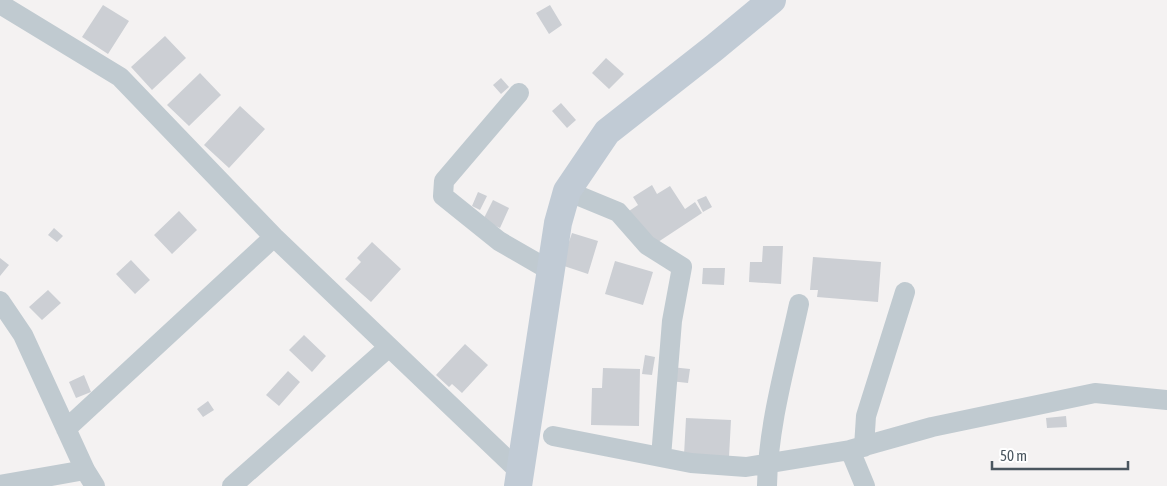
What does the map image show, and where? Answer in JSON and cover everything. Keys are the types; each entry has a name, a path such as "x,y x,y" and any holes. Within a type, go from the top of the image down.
{"main road":[{"path":"519,479 558,223 567,191 606,132 772,0"}],"street":[{"path":"0,4 120,77 274,237 390,347 519,479"},
{"path":"519,93 444,180 443,196 499,241 551,271"},
{"path":"567,191 618,212 646,245 682,267 672,321 661,457"},
{"path":"66,429 274,237"},
{"path":"865,486 857,448 905,292"},
{"path":"0,301 23,335 90,478 0,485"},
{"path":"767,486 768,464 777,406 800,304"},
{"path":"232,486 390,347"},
{"path":"553,436 691,463 746,467 857,448 932,427 1095,393 1167,400"}],"building":[{"path":"103,5 129,21 108,54 82,37"},
{"path":"550,5 562,25 549,34 536,13"},
{"path":"165,36 186,58 152,90 131,67"},
{"path":"606,58 624,74 609,89 592,73"},
{"path":"200,73 221,95 189,126 167,105"},
{"path":"501,78 509,87 501,94 493,85"},
{"path":"561,103 576,120 567,128 552,111"},
{"path":"240,106 265,129 229,168 204,145"},
{"path":"652,185 657,194 670,186 685,209 695,202 702,213 652,246 629,211 638,205 633,197"},
{"path":"478,192 487,196 480,210 472,206"},
{"path":"706,196 712,207 703,212 697,200"},
{"path":"493,200 509,208 500,228 483,220"},
{"path":"179,211 197,230 172,254 154,235"},
{"path":"54,228 63,236 57,242 48,235"},
{"path":"572,233 598,241 588,274 561,265"},
{"path":"372,242 401,269 371,302 345,279 361,262 357,258"},
{"path":"763,246 783,246 781,284 749,282 750,262 762,262"},
{"path":"813,257 881,262 878,302 817,297 818,290 810,290"},
{"path":"0,258 9,265 0,276"},
{"path":"131,260 150,280 135,294 116,274"},
{"path":"615,261 653,272 643,305 605,294"},
{"path":"703,268 725,268 724,285 702,284"},
{"path":"48,290 61,303 42,320 29,307"},
{"path":"304,335 326,356 312,372 289,350"},
{"path":"465,344 488,365 462,393 452,384 449,387 436,375"},
{"path":"645,355 655,357 652,375 642,374"},
{"path":"671,367 690,369 688,383 670,381"},
{"path":"603,368 640,369 639,426 591,425 592,388 602,388"},
{"path":"288,371 300,382 279,406 266,395"},
{"path":"84,375 91,392 76,398 69,382"},
{"path":"208,401 214,410 203,417 197,409"},
{"path":"1066,416 1067,427 1047,428 1046,418"},
{"path":"686,418 731,420 729,457 684,455"}]}
